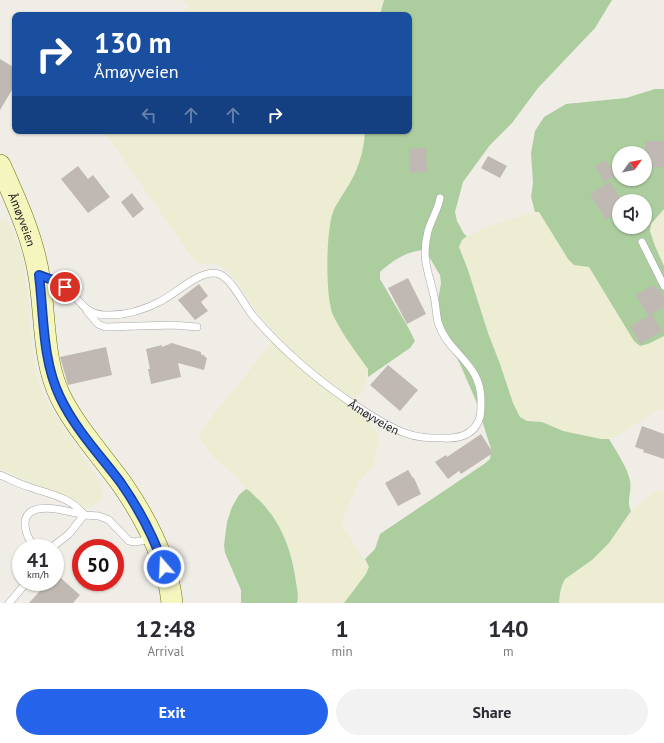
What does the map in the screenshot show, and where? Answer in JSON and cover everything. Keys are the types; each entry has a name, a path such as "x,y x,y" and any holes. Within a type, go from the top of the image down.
{"main road":[{"name":"Åmøyveien","path":"0,165 33,247 39,275 48,360 60,396 78,426 122,484 154,539 167,576 172,603"}],"lane":[{"name":"Åmøyveien","path":"85,309 95,314 106,315 137,311 162,301 202,275 213,273 219,274 230,283 252,315 282,347 320,380 352,403 383,423 404,433 430,438 453,439 460,437 470,433 478,423 481,414 481,394 480,384 477,377 445,336 438,322 424,249 428,229 440,198"},
{"path":"642,242 664,286"},
{"path":"39,275 58,282 65,287 98,324 105,327 173,325 197,327"},
{"path":"0,475 70,502 75,505 84,515"},
{"path":"28,539 25,528 28,514 34,510 47,508 72,511 84,515 99,516 109,520 129,541 135,542 154,539"},
{"path":"63,539 69,534 84,515"},
{"path":"9,603 19,591"}],"green space":[{"path":"182,0 384,0 381,12 183,12 189,5"},
{"path":"384,0 612,0 595,28 538,88 512,123 490,145 463,182 455,212 457,221 464,234 467,236 462,240 459,247 513,403 520,417 527,421 542,422 563,431 601,439 609,439 629,476 629,504 631,511 609,543 592,560 565,579 560,593 559,603 344,603 366,574 369,567 365,559 375,549 380,534 484,464 490,459 491,449 476,401 460,364 445,336 437,306 441,283 440,275 428,255 423,250 411,252 400,257 380,272 380,279 415,341 410,348 368,377 368,369 349,343 333,315 330,306 327,264 331,221 333,212 356,170 363,147 365,134 412,134 412,12 381,12"},
{"path":"655,89 664,89 664,209 652,223 652,194 612,194 612,234 651,234 664,266 664,336 648,344 640,346 634,341 589,267 574,265 568,259 539,212 535,212 531,197 533,183 531,153 535,131 544,117 566,104 626,98"},
{"path":"106,134 365,134 362,154 353,178 340,198 334,316 368,369 368,377 362,391 356,397 353,405 357,411 369,421 378,434 379,441 374,464 359,482 343,517 343,527 369,567 366,574 344,603 297,603 298,591 293,561 278,525 266,506 213,457 200,439 201,430 262,355 276,335 257,312 236,280 227,271 218,265 209,263 201,264 195,262"},
{"path":"664,209 664,266 651,234 652,234 652,223"},
{"path":"539,212 568,259 574,265 589,267 635,341 640,346 648,344 664,336 664,409 656,411 616,437 601,439 563,431 542,422 527,421 520,418 513,403 488,333 459,247 462,240 482,229 530,213"},
{"path":"0,219 8,222 12,228 21,252 27,289 33,353 37,377 45,399 101,484 104,498 84,510 0,469"},
{"path":"246,489 251,492 266,508 273,517 284,537 292,559 298,592 297,603 241,603 241,590 225,553 224,545 227,522 232,507 239,495"},
{"path":"656,491 664,491 664,603 559,603 562,585 565,579 609,543 631,511"}],"building":[{"path":"0,59 12,66 12,90 0,110"},
{"path":"645,141 664,141 664,167 652,168 652,146 645,146"},
{"path":"426,148 427,172 410,173 409,149"},
{"path":"488,156 507,166 500,178 481,168"},
{"path":"606,160 612,171 612,178 604,182 595,166"},
{"path":"78,166 88,179 93,175 110,197 88,213 61,179"},
{"path":"610,182 617,194 612,194 612,216 606,220 590,194"},
{"path":"132,193 144,209 133,218 121,202"},
{"path":"408,278 426,314 407,324 388,288"},
{"path":"199,284 208,296 201,302 208,311 195,320 178,300"},
{"path":"654,285 656,289 659,288 664,297 664,307 648,316 636,295"},
{"path":"652,314 662,331 640,344 630,326"},
{"path":"172,343 201,352 201,354 207,358 204,370 178,363 181,377 151,384 146,349 162,345 162,347"},
{"path":"106,347 112,375 68,385 60,357"},
{"path":"388,365 418,390 400,411 370,385"},
{"path":"642,426 664,434 664,459 643,452 644,450 635,447"},
{"path":"481,434 493,453 461,474 459,471 448,479 435,462 446,455 447,457"},
{"path":"408,470 414,478 421,494 398,506 385,483"},
{"path":"64,581 72,588 72,591 75,591 80,595 73,603 29,603 40,591 64,591"}],"route":[{"path":"65,287 58,282 39,275 43,306 44,333 48,360 53,378 68,411 122,484 134,504 154,539 164,567"}]}
